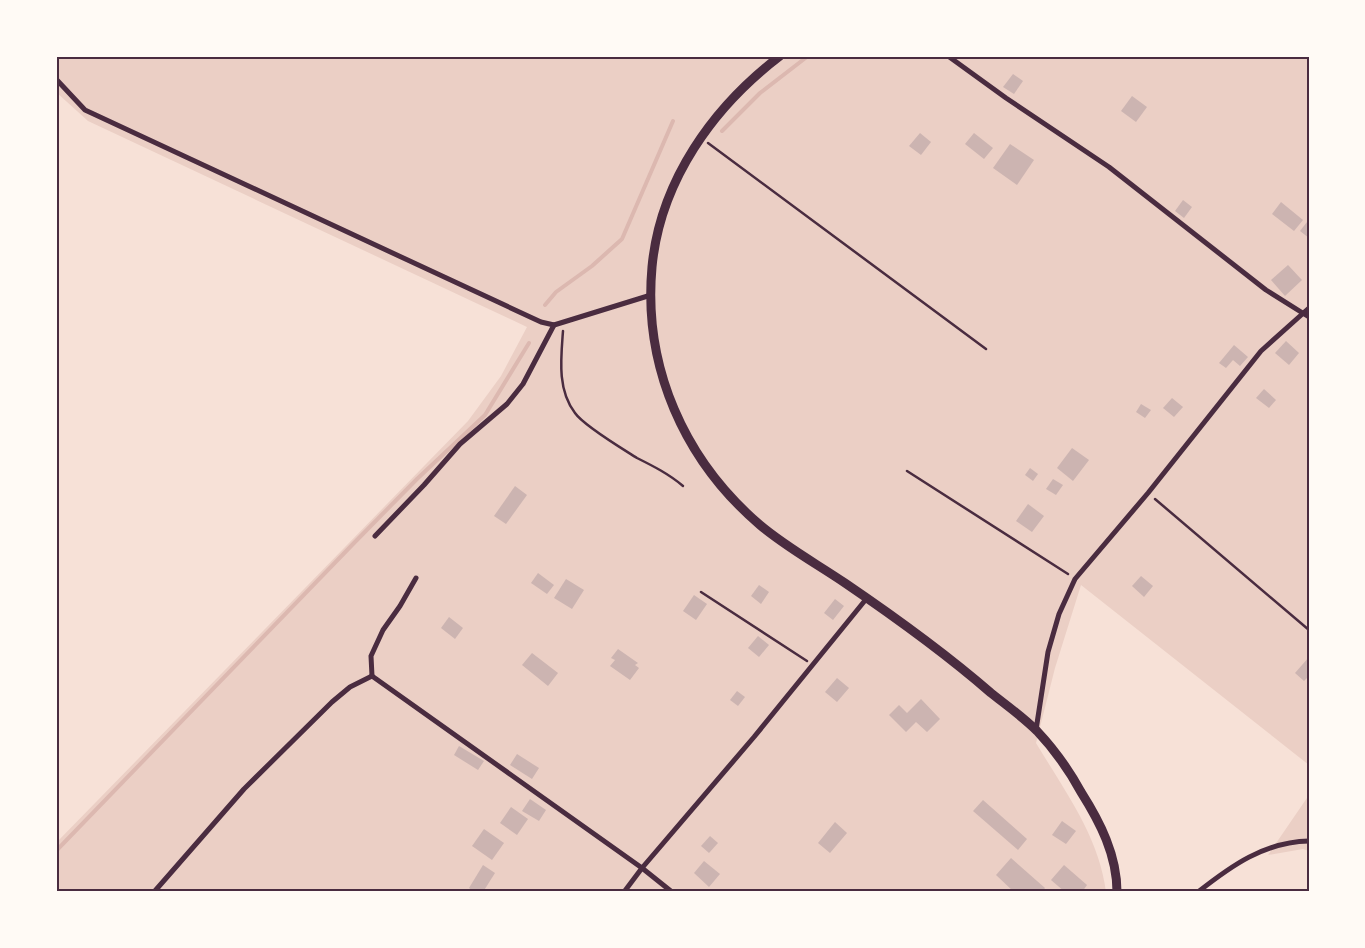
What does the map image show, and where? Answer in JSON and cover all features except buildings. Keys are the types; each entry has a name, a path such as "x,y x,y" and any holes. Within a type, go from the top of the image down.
{"main road":[{"path":"780,56 734,98 700,137 682,166 663,216 653,258 651,295 653,334 669,399 687,436 702,459 731,496 761,526 952,659 1036,730 1069,772 1095,816 1111,852 1117,878 1117,892"}],"street":[{"path":"948,56 1006,98 1109,167 1266,290 1306,315"},
{"path":"56,79 85,110 532,317 554,325 651,295"},
{"path":"1036,730 1048,652 1059,614 1075,579 1148,493 1261,352 1306,315 1309,308"},
{"path":"374,536 424,485 460,444 507,404 523,384 554,325"},
{"path":"372,676 371,656 383,630 416,578"},
{"path":"624,892 867,598"},
{"path":"372,676 642,868 672,892"},
{"path":"154,892 258,776 332,702 350,687 372,676"},
{"path":"1198,892 1227,869 1257,852 1286,843 1309,841"}],"path":[{"path":"700,137 986,349"},
{"path":"564,322 561,356 562,378 565,392 575,414 625,451 673,477 683,486"},
{"path":"907,471 1075,579"},
{"path":"1148,493 1309,630"},
{"path":"701,592 813,665"}],"shaded area":[{"path":"56,56 1309,56 1309,765 1081,585 1055,668 1036,743 1069,796 1088,833 1102,871 1106,892 56,892 56,843 468,421 501,376 527,327 88,121 56,92"},
{"path":"1309,795 1309,851 1303,849 1268,855"}],"waterway":[{"path":"722,131 760,93 808,56"},
{"path":"545,305 556,292 592,266 622,239 673,121"},
{"path":"56,851 354,543 417,479 485,415 529,343"}]}
